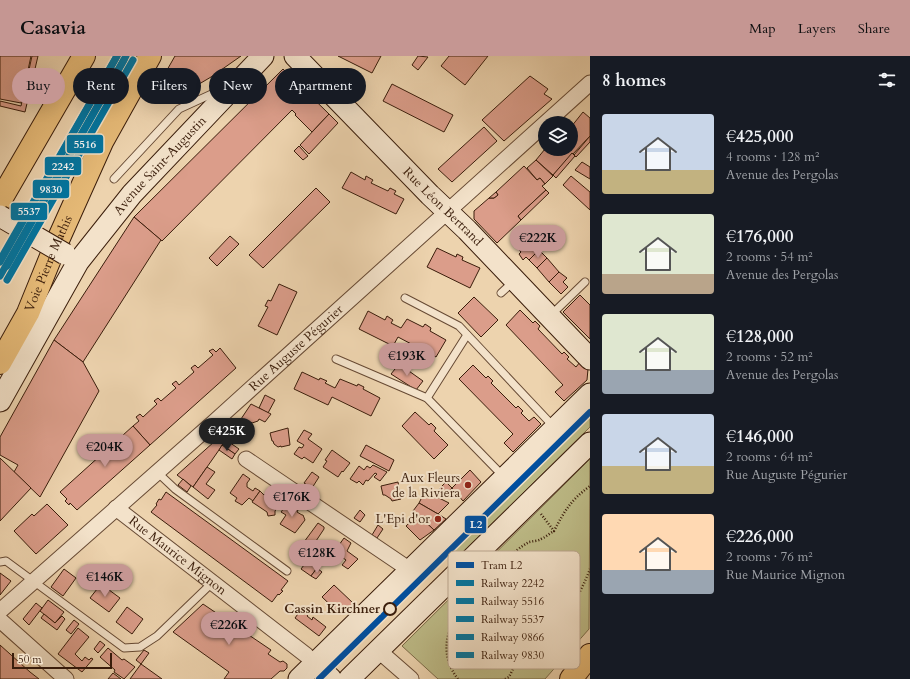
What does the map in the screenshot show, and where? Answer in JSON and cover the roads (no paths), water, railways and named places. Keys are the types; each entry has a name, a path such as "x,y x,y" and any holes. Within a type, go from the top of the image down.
{"main road":[{"path":"0,201 84,56"},
{"name":"Voie Pierre Mathis","path":"0,363 28,313 54,249 102,142 150,56"},
{"name":"Avenue Saint-Augustin","path":"251,68 262,56"},
{"name":"Rue Léon Bertrand","path":"295,56 430,195 448,211 508,286 550,316 590,359"},
{"name":"Avenue Saint-Augustin","path":"0,401 72,258 217,104"},
{"path":"0,216 72,258"},
{"path":"299,679 590,394"},
{"path":"480,551 590,443"},
{"path":"349,679 448,582"},
{"path":"580,668 590,655"},
{"path":"315,664 332,679"},
{"path":"571,679 579,669"}],"street":[{"name":"Rue Auguste Pégurier","path":"0,611 213,423 448,211 587,90"},
{"path":"246,459 410,570"},
{"name":"Rue Maurice Mignon","path":"116,508 306,655 315,664"},
{"path":"0,620 66,679"},
{"path":"378,651 411,679"}],"lane":[{"path":"114,179 179,109 209,95"},
{"path":"550,316 585,282"},
{"path":"405,298 459,326 555,428"},
{"path":"427,398 467,335"},
{"path":"336,359 427,398 504,477"},
{"path":"157,472 175,490 287,571"},
{"path":"0,562 6,561 124,648 140,647 157,636 212,583"}],"tram line":[{"name":"L2","path":"449,551 590,412"},
{"name":"L2","path":"319,679 448,552"}],"rail line":[{"name":"5537","path":"0,262 117,56"},
{"name":"9866","path":"0,260 117,56"},
{"name":"2242","path":"0,276 126,56"},
{"name":"9830","path":"7,266 124,60"},
{"name":"5516","path":"7,280 133,60"}],"place":[{"name":"Aux Fleurs de la Riviera","path":"468,485"},
{"name":"L'Epi d'or","path":"438,519"},
{"name":"Cassin Kirchner","path":"390,609"}]}
